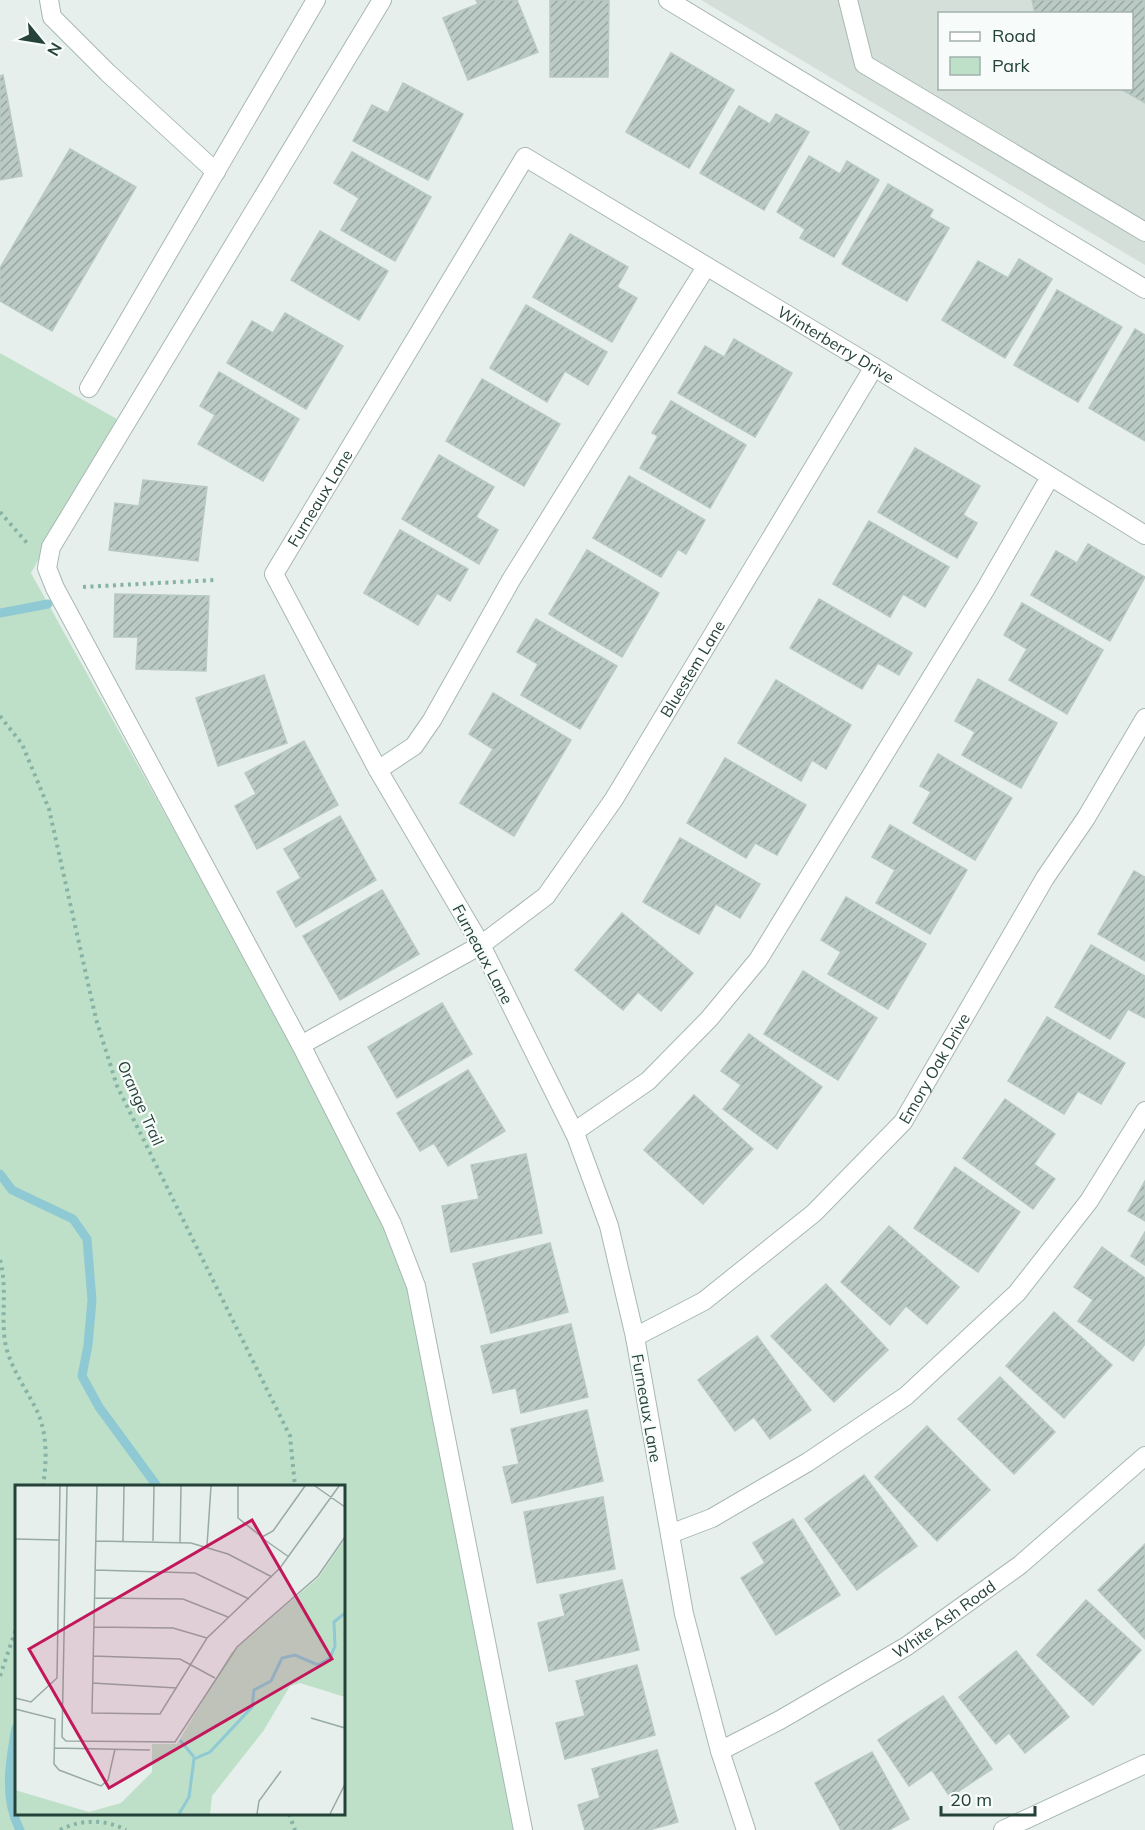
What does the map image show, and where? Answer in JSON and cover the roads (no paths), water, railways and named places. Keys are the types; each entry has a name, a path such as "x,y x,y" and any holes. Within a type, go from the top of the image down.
{"street":[{"path":"49,0 52,17 108,73 216,172"},
{"path":"89,388 316,0"},
{"path":"382,0 51,547 47,568 55,588 301,1045 392,1224 416,1286 523,1830"},
{"path":"668,0 1145,289"},
{"path":"848,0 864,64 1145,232"},
{"name":"Winterberry Drive","path":"525,157 874,367 1145,535"},
{"name":"Furneaux Lane","path":"525,157 274,574 378,770 481,945 574,1132 609,1226 634,1337 684,1614 720,1751 746,1830"},
{"path":"378,770 414,746 432,720 535,541 706,267"},
{"name":"Bluestem Lane","path":"301,1045 481,945 546,896 614,799 874,367"},
{"path":"574,1132 648,1081 709,1019 758,960 985,590 1050,477"},
{"name":"Emory Oak Drive","path":"634,1337 704,1301 814,1213 903,1122 1045,878 1086,818 1145,718"},
{"path":"670,1534 712,1518 808,1462 906,1396 1017,1293 1089,1201 1145,1111"},
{"name":"White Ash Road","path":"720,1751 780,1720 907,1646 1020,1565 1143,1461"},
{"path":"1003,1830 1145,1764"}],"waterway":[{"path":"0,613 48,604"},
{"path":"0,1174 12,1190 73,1219 87,1239 92,1300 88,1345 82,1376 99,1407 156,1485"},
{"path":"15,1734 9,1779 11,1805 20,1830"}]}
